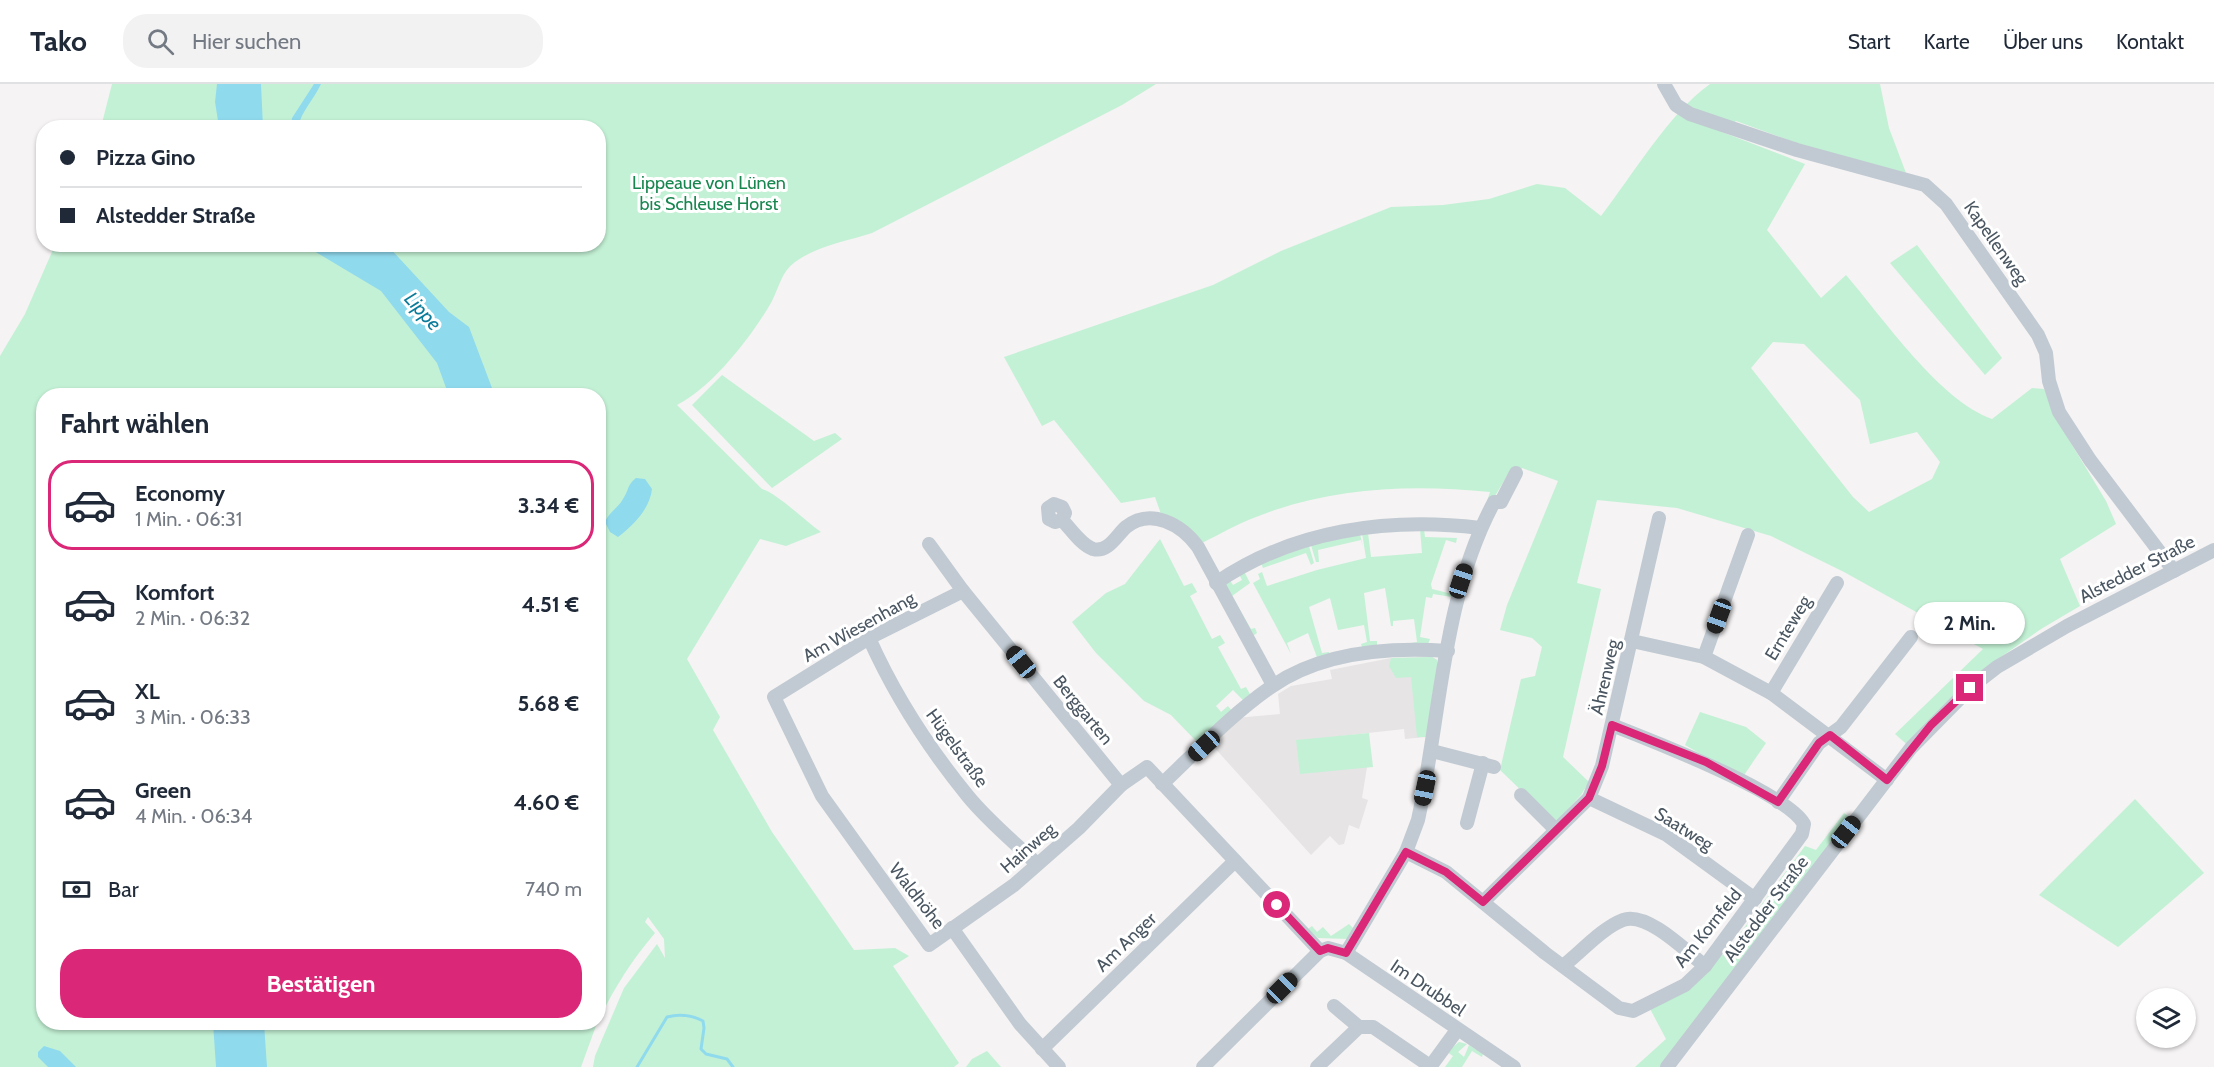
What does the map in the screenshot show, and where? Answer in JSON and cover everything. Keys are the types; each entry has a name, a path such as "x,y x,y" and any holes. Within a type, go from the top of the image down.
{"street":[{"name":"Kapellenweg","path":"1664,84 1676,105 1690,114 1797,150 1907,178 1937,193 2038,335 2046,353 2056,405 2073,435 2124,507 2174,571"},
{"path":"1203,1067 1320,951 1328,948 1346,953 1406,852 1418,820 1432,751 1456,599 1480,528 1494,502 1501,502 1505,497 1516,472"},
{"name":"Ährenweg","path":"1483,902 1589,798 1602,766 1659,518"},
{"path":"1062,520 1086,545 1096,549 1106,547 1126,527 1142,520 1167,521 1184,530 1198,547 1273,686"},
{"path":"1216,583 1260,557 1318,536 1414,523 1480,528"},
{"path":"1704,657 1748,535"},
{"name":"Berggarten","path":"929,544 963,591 1121,785"},
{"name":"Alstedder Straße","path":"1667,1067 1887,780 1931,725 1970,688 1997,666 2067,626 2214,550"},
{"name":"Ernteweg","path":"1771,693 1837,583"},
{"name":"Am Wiesenhang","path":"774,697 869,638 963,591"},
{"path":"1778,802 1819,743 1840,727 1911,637"},
{"name":"Hügelstraße","path":"869,638 901,700 933,750 968,796 1036,864"},
{"path":"1632,641 1704,657 1771,693 1887,780"},
{"path":"1320,951 1162,784 1273,686 1299,672 1359,655 1409,648 1448,651"},
{"name":"Waldhöhe","path":"774,697 822,796 929,945 952,928 1009,1010 1059,1067"},
{"name":"Am Kornfeld","path":"1406,852 1446,872 1619,1008 1633,1011 1685,985 1705,966 1804,829 1801,819 1778,802 1706,762 1612,725"},
{"path":"1432,751 1489,765 1467,823"},
{"name":"Hainweg","path":"952,928 1014,885 1079,828 1121,785 1147,767 1162,784"},
{"path":"1521,795 1555,829"},
{"name":"Saatweg","path":"1589,798 1667,835 1755,899"},
{"name":"Am Anger","path":"1042,1049 1235,861"},
{"path":"1563,966 1616,924 1631,918 1650,924 1705,966"},
{"name":"Im Drubbel","path":"1346,953 1514,1067"},
{"path":"1334,1006 1359,1027 1373,1027 1430,1067 1458,1030"},
{"path":"1317,1067 1359,1027"}],"shaded area":[{"path":"1432,657 1437,660 1426,737 1405,739 1404,729 1296,741 1367,767 1362,798 1368,800 1359,829 1349,825 1344,844 1339,845 1330,836 1311,855 1213,746 1236,718 1280,714 1278,694 1291,686 1332,679 1330,670 1391,658"}],"green space":[{"name":"Lippeaue von Lünen bis Schleuse Horst","path":"112,84 1156,84 1122,105 872,233 822,248 795,262 784,275 764,315 743,344 717,374 677,405 762,489 783,502 821,532 786,546 760,539 687,659 720,717 713,730 772,832 854,950 895,948 909,956 893,966 959,1063 954,1067 593,1067 595,1056 624,988 657,944 665,958 664,939 648,917 645,922 655,933 624,975 606,1007 606,388 36,388 36,1030 594,1030 581,1067 0,1067 0,356 25,314 52,252 606,252 606,120 103,120"},
{"path":"1710,84 1880,84 1889,128 1906,173 1805,146 1736,121 1722,132 1805,164 1767,230 1821,298 1846,275 1913,356 1952,395 1972,409 1992,419 2032,388 2044,389 2066,435 2106,501 2116,524 2060,559 2080,606 2041,629 1985,668 1911,748 1895,734 1983,649 1844,572 1771,536 1677,508 1597,500 1577,583 1601,589 1563,757 1589,782 1581,795 1555,823 1500,770 1521,679 1535,676 1542,647 1532,638 1500,630 1507,605 1558,481 1522,468 1517,477 1507,476 1481,519 1490,492 1401,488 1313,499 1256,517 1202,543 1161,514 1155,497 1121,503 1054,420 1042,426 1004,357 1213,285 1281,251 1391,207 1443,205 1489,199 1537,184 1565,188 1601,216 1666,128 1695,96","holes":["1773,342 1804,344 1860,400 1870,444 1917,432 1940,462 1932,479 1869,512 1853,497 1751,368"]},
{"path":"1917,245 2002,358 1985,375 1890,263"},
{"path":"722,375 814,441 835,433 842,439 772,488 692,405"},
{"path":"1420,529 1424,529 1425,537 1457,538 1456,543 1446,540 1431,584 1432,589 1452,594 1452,597 1433,594 1432,598 1426,597 1420,637 1430,639 1428,644 1411,643 1417,642 1414,619 1393,621 1393,626 1391,626 1385,588 1364,593 1370,641 1377,641 1377,646 1362,647 1361,644 1367,642 1364,625 1338,630 1330,598 1309,607 1322,653 1329,652 1330,656 1318,660 1308,633 1287,643 1291,654 1253,583 1260,579 1258,574 1262,572 1267,586 1366,558 1362,533 1368,533 1371,557 1422,553"},
{"path":"1360,534 1363,547 1361,540 1318,550 1319,562 1316,562 1311,545"},
{"path":"1160,539 1184,586 1192,583 1197,592 1190,596 1212,639 1220,635 1225,643 1218,647 1241,689 1246,687 1251,696 1244,701 1233,690 1216,706 1221,712 1228,706 1232,711 1197,742 1171,715 1144,701 1096,653 1072,622 1106,593 1125,584"},
{"path":"1309,546 1314,563 1311,565 1306,553 1263,568 1261,563"},
{"path":"1244,571 1250,583 1232,596 1251,629 1255,628 1257,633 1251,637 1224,586 1229,579 1233,585 1242,580 1239,574"},
{"path":"1432,657 1437,660 1438,668 1426,737 1417,737 1411,677 1396,678 1389,666 1391,658"},
{"path":"1700,712 1746,727 1766,743 1742,778 1685,745"},
{"path":"1369,733 1373,767 1300,774 1296,740"},
{"path":"2135,799 2204,873 2118,947 2039,895"},
{"path":"1844,813 1855,822 1667,1067 1635,1067 1666,1039 1648,1005 1685,985 1727,951 1805,846 1816,850"},
{"path":"1349,924 1354,929 1349,939 1318,938 1308,929 1312,926 1317,932 1323,927 1331,936"},
{"path":"1459,1042 1467,1044 1458,1052 1464,1057 1469,1045 1483,1054 1482,1057 1472,1051 1462,1067 1445,1067 1453,1056 1447,1052"},
{"path":"987,1051 1001,1067 966,1067 972,1059"}],"water":[{"path":"217,84 261,84 263,120 218,120 215,102"},
{"path":"314,84 321,84 301,120 292,120"},
{"name":"Lippe","path":"316,252 393,252 449,312 469,327 492,388 446,388 437,363 381,291"},
{"path":"636,478 645,479 652,489 651,496 640,516 618,537 610,532 606,520 621,502"},
{"path":"213,1030 264,1030 267,1067 216,1067"},
{"path":"44,1046 60,1051 76,1067 48,1067 38,1057 38,1052"}],"waterway":[{"path":"637,1067 667,1017 680,1015 703,1021 701,1049 706,1054 727,1059 733,1067"}],"route":[{"path":"1277,905 1320,951 1328,948 1346,953 1406,852 1446,872 1483,902 1589,798 1602,766 1612,725 1706,762 1778,802 1819,743 1830,735 1887,780 1931,725 1970,688"}]}
